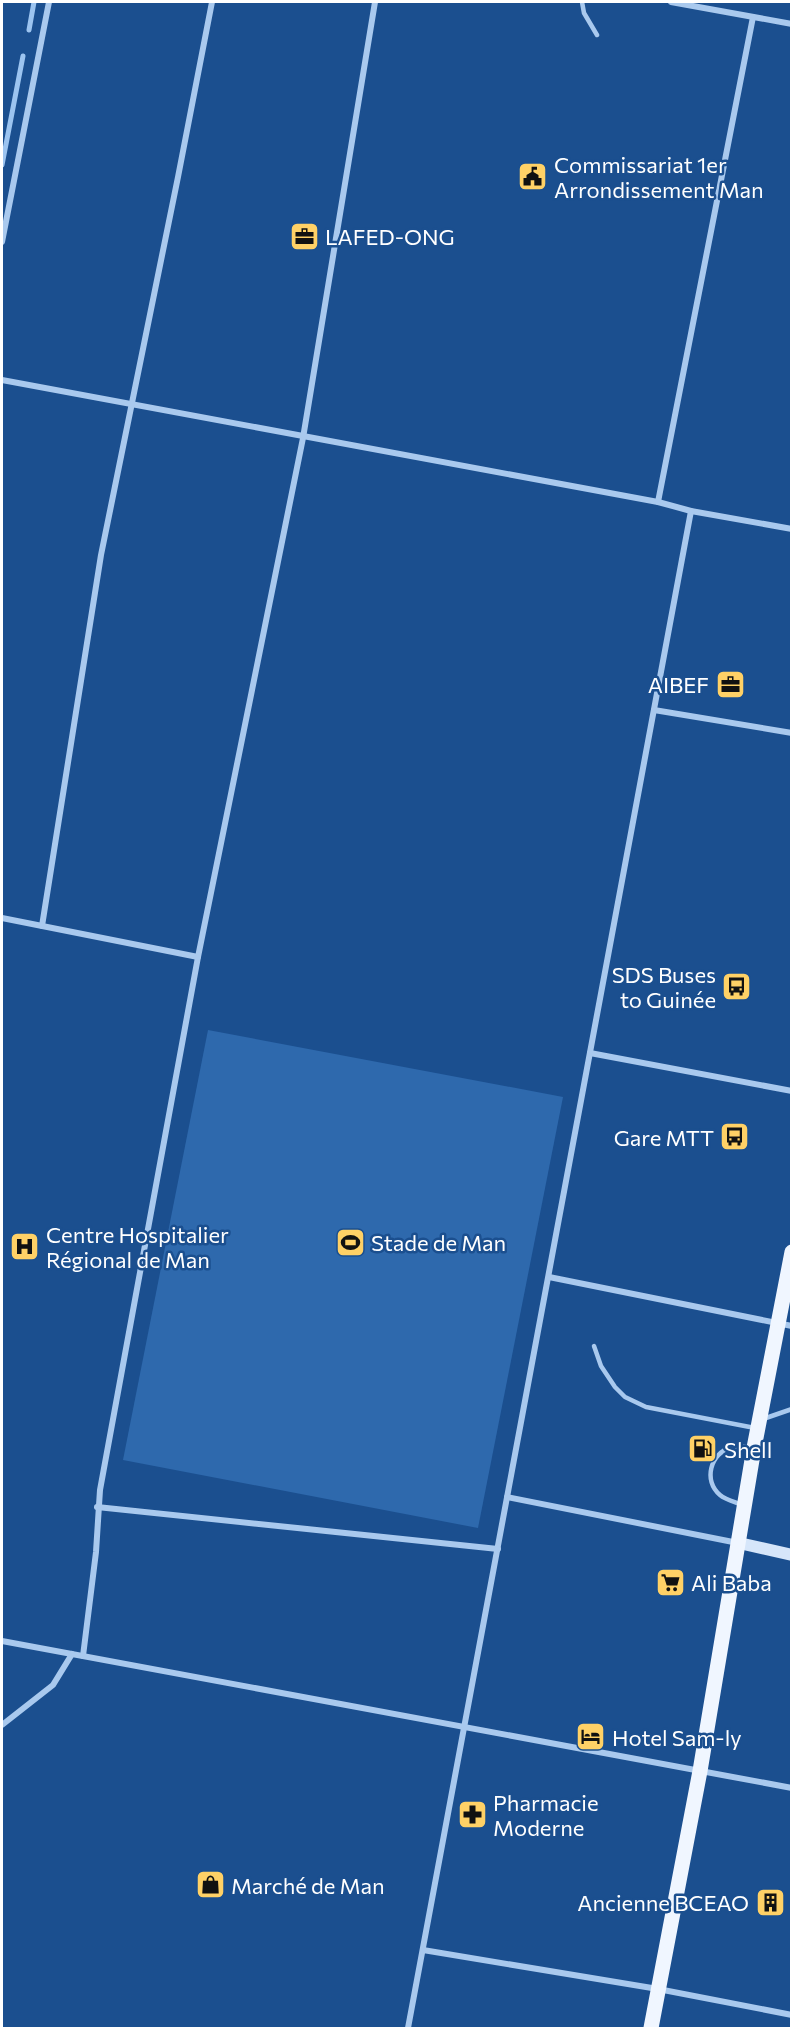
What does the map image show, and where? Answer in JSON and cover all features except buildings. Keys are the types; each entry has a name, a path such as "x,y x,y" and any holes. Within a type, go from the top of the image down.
{"main road":[{"path":"651,2028 700,1771 758,1425 785,1324 792,1252"},
{"path":"739,1543 792,1555"}],"street":[{"path":"2,242 49,2"},
{"path":"42,926 101,555 212,2"},
{"path":"83,1656 96,1552 98,1507 198,957 303,438 375,2"},
{"path":"671,2 792,24"},
{"path":"658,502 753,17"},
{"path":"2,380 792,529"},
{"path":"408,2028 691,511"},
{"path":"654,710 792,733"},
{"path":"2,918 198,957"},
{"path":"590,1053 792,1091"},
{"path":"549,1277 785,1324"},
{"path":"507,1497 739,1543"},
{"path":"98,1507 498,1550"},
{"path":"2,1641 792,1788"},
{"path":"2,1725 53,1685 72,1654"},
{"path":"423,1950 658,1989 792,2015"}],"lane":[{"path":"582,2 584,13 597,35"},
{"path":"594,1346 601,1366 615,1387 625,1396 646,1407 758,1425 792,1409"},
{"path":"745,1506 721,1496 711,1484 710,1469 720,1454 733,1446 754,1448"}],"shaded area":[{"name":"Stade de Man","path":"208,1030 563,1097 478,1528 123,1460"}],"waterway":[{"path":"29,30 34,2"},
{"path":"2,165 23,56"}],"place":[{"name":"Commissariat 1er Arrondissement Man","path":"533,177"},
{"name":"LAFED-ONG","path":"304,236"},
{"name":"AIBEF","path":"730,684"},
{"name":"SDS Buses to Guinée","path":"737,987"},
{"name":"Gare MTT","path":"735,1137"},
{"name":"Stade de Man","path":"350,1242"},
{"name":"Centre Hospitalier Régional de Man","path":"25,1247"},
{"name":"Shell","path":"703,1449"},
{"name":"Ali Baba","path":"670,1582"},
{"name":"Hotel Sam-ly","path":"591,1737"},
{"name":"Pharmacie Moderne","path":"472,1815"},
{"name":"Marché de Man","path":"210,1885"},
{"name":"Ancienne BCEAO","path":"770,1902"}]}
